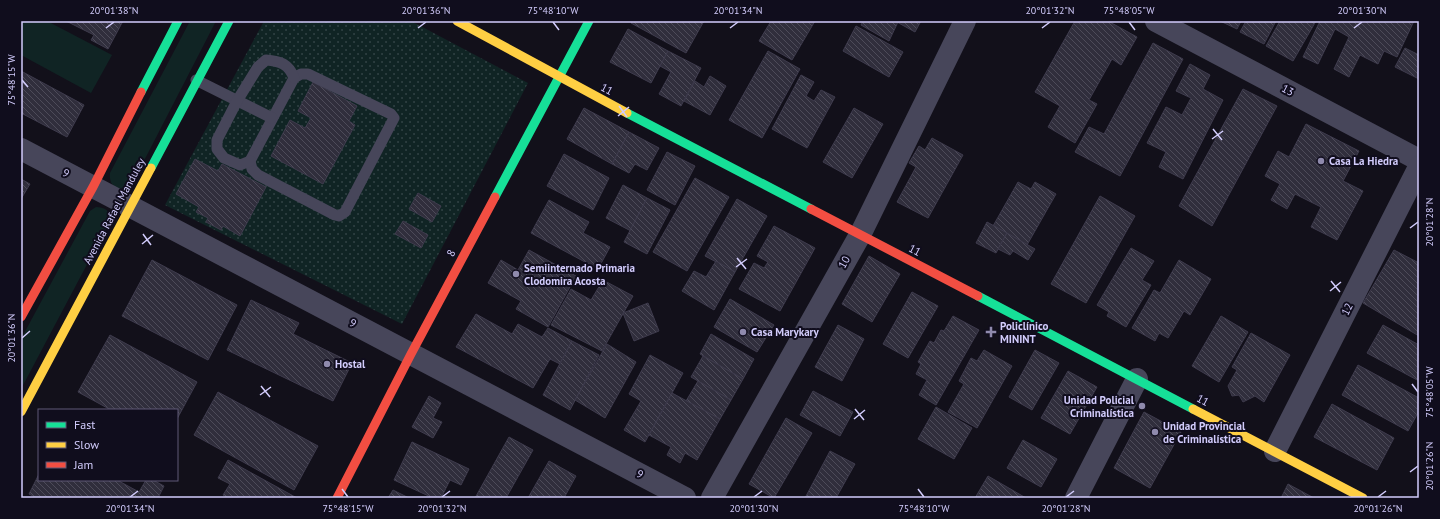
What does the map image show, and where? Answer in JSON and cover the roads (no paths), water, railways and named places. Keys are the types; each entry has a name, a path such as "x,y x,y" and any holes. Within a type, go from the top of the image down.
{"street":[{"path":"21,317 93,187 178,21"},
{"name":"Avenida Rafael Manduley","path":"21,412 196,80 229,21"},
{"name":"11","path":"457,21 559,78 1363,498"},
{"name":"8","path":"337,498 411,354 589,21"},
{"name":"10","path":"712,498 860,235 965,21"},
{"name":"13","path":"1156,21 1419,160"},
{"name":"9","path":"21,150 685,498"},
{"name":"12","path":"1275,451 1419,167"},
{"path":"1076,498 1137,379"}],"lane":[{"path":"250,161 252,169 258,175 339,216 344,212 394,121 394,118 390,114 308,74 301,74 294,78 250,161 240,165 224,158 217,149 216,140 237,101 258,67 266,60 286,64 291,70 294,78"},
{"path":"196,80 272,118"}],"place":[{"name":"Casa La Hiedra","path":"1321,161"},
{"name":"Semiinternado Primaria Clodomira Acosta","path":"516,274"},
{"name":"Casa Marykary","path":"743,332"},
{"name":"Policlínico MININT","path":"991,332"},
{"name":"Hostal","path":"327,364"},
{"name":"Unidad Policial Criminalística","path":"1142,406"},
{"name":"Unidad Provincial de Criminalística","path":"1155,432"}]}
